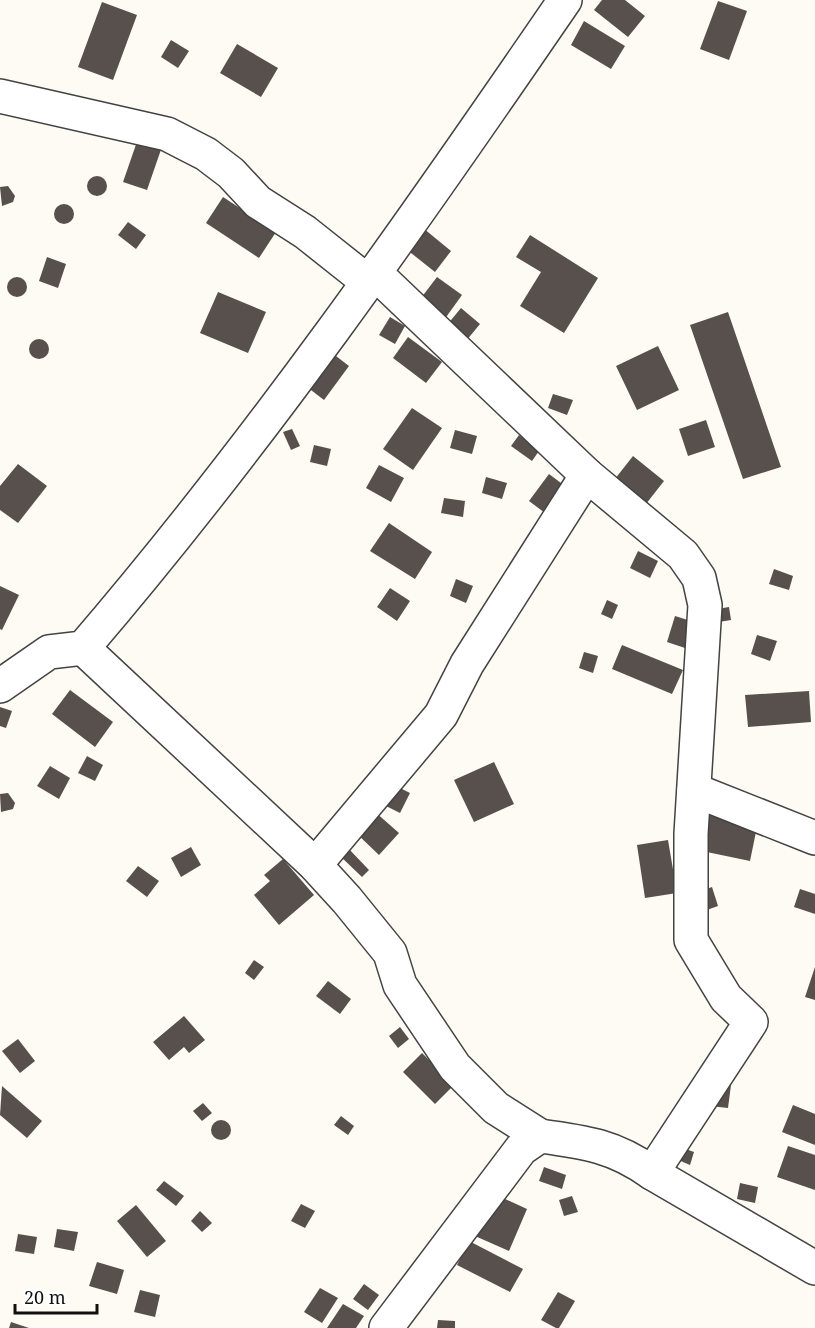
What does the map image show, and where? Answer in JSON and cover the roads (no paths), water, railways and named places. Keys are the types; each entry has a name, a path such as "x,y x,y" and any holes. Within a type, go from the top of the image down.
{"street":[{"path":"0,686 49,652 83,648 165,552 223,479 420,213 565,0"},
{"path":"0,96 167,135 206,154 231,173 258,202 371,277 587,475 683,555 699,578 705,605 690,862 691,940 726,998 751,1022 652,1173"},
{"path":"315,865 441,716 467,664 587,475"},
{"path":"83,648 315,865 348,900 390,953 400,985 455,1067 496,1108 540,1136 601,1147 628,1156 652,1173 815,1268"},
{"path":"694,790 815,838"},
{"path":"386,1328 521,1149 540,1136"}]}
